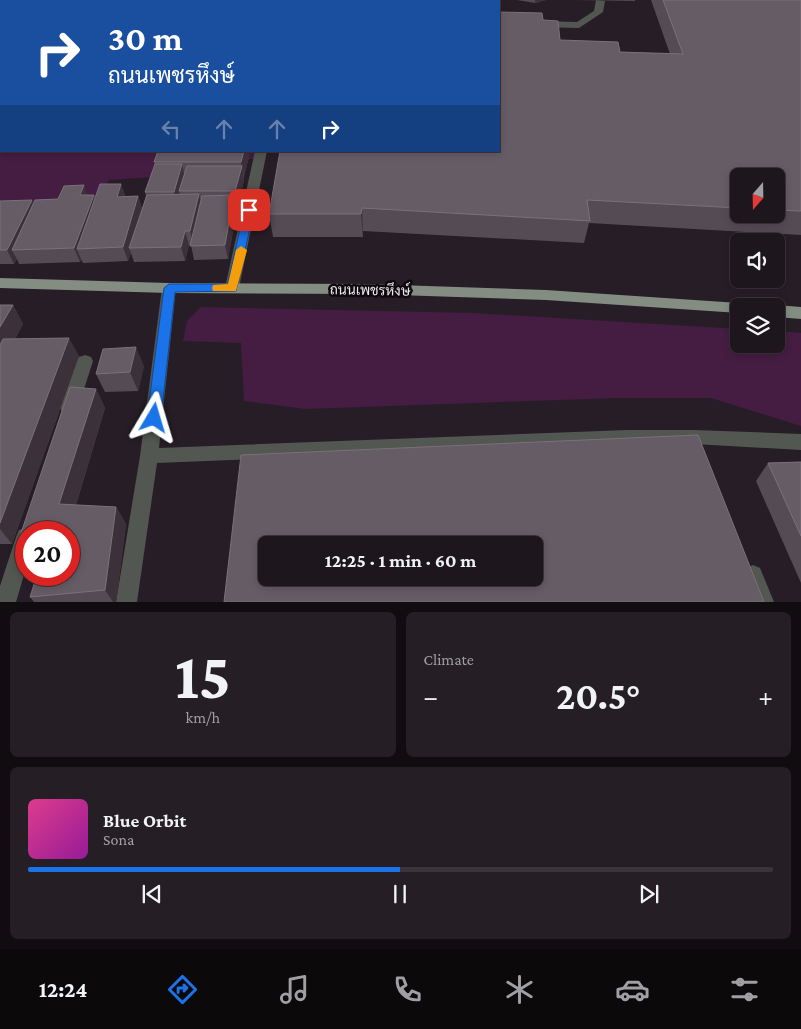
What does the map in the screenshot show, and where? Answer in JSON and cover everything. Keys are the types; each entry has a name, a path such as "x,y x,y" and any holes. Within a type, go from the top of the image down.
{"main road":[{"name":"ถนนเพชรหึงษ์","path":"0,283 169,288 367,289 546,295 730,307"},
{"path":"785,312 801,313"}],"street":[{"path":"500,23 579,25 598,12 600,1"},
{"path":"232,288 261,152"},
{"path":"126,602 150,456 169,288"},
{"path":"64,424 85,361"},
{"path":"150,456 628,437 694,437 801,442"},
{"path":"694,437 702,455"},
{"path":"745,556 764,602"},
{"path":"5,602 15,571"}],"shaded area":[{"path":"0,152 255,152 254,159 161,157 153,177 109,180 93,205 0,210"},
{"path":"201,307 473,313 730,328 730,353 785,353 785,332 801,333 801,426 711,398 618,398 305,409 244,401 241,343 183,341 187,321"}],"building":[{"path":"663,0 801,0 801,211 785,210 785,168 730,168 730,208 587,200 590,221 362,208 361,214 269,214 280,152 500,152 500,12 542,13 543,20 558,21 560,40 618,42 620,52 683,54"},
{"path":"158,152 244,152 241,162 154,162"},
{"path":"155,164 182,164 174,192 145,192"},
{"path":"187,166 242,166 235,191 179,191"},
{"path":"100,184 121,184 117,197 138,196 123,247 77,249"},
{"path":"84,185 80,195 94,195 74,248 12,250 35,200 58,199 64,186"},
{"path":"199,194 190,231 185,231 181,247 129,248 147,195"},
{"path":"234,195 225,245 190,246 202,196"},
{"path":"32,200 7,250 0,250 0,201"},
{"path":"0,305 13,305 0,327"},
{"path":"69,338 0,523 0,345 3,339"},
{"path":"136,347 130,372 96,374 103,349"},
{"path":"70,387 96,389 59,504 116,507 105,590 30,597 34,586 80,586 80,521 25,521"},
{"path":"698,435 764,602 224,602 241,455"},
{"path":"801,462 801,536 768,463"}],"slow traffic":[{"path":"217,288 232,288 241,250"}],"route":[{"path":"154,418 169,288 232,288 249,210"}]}
